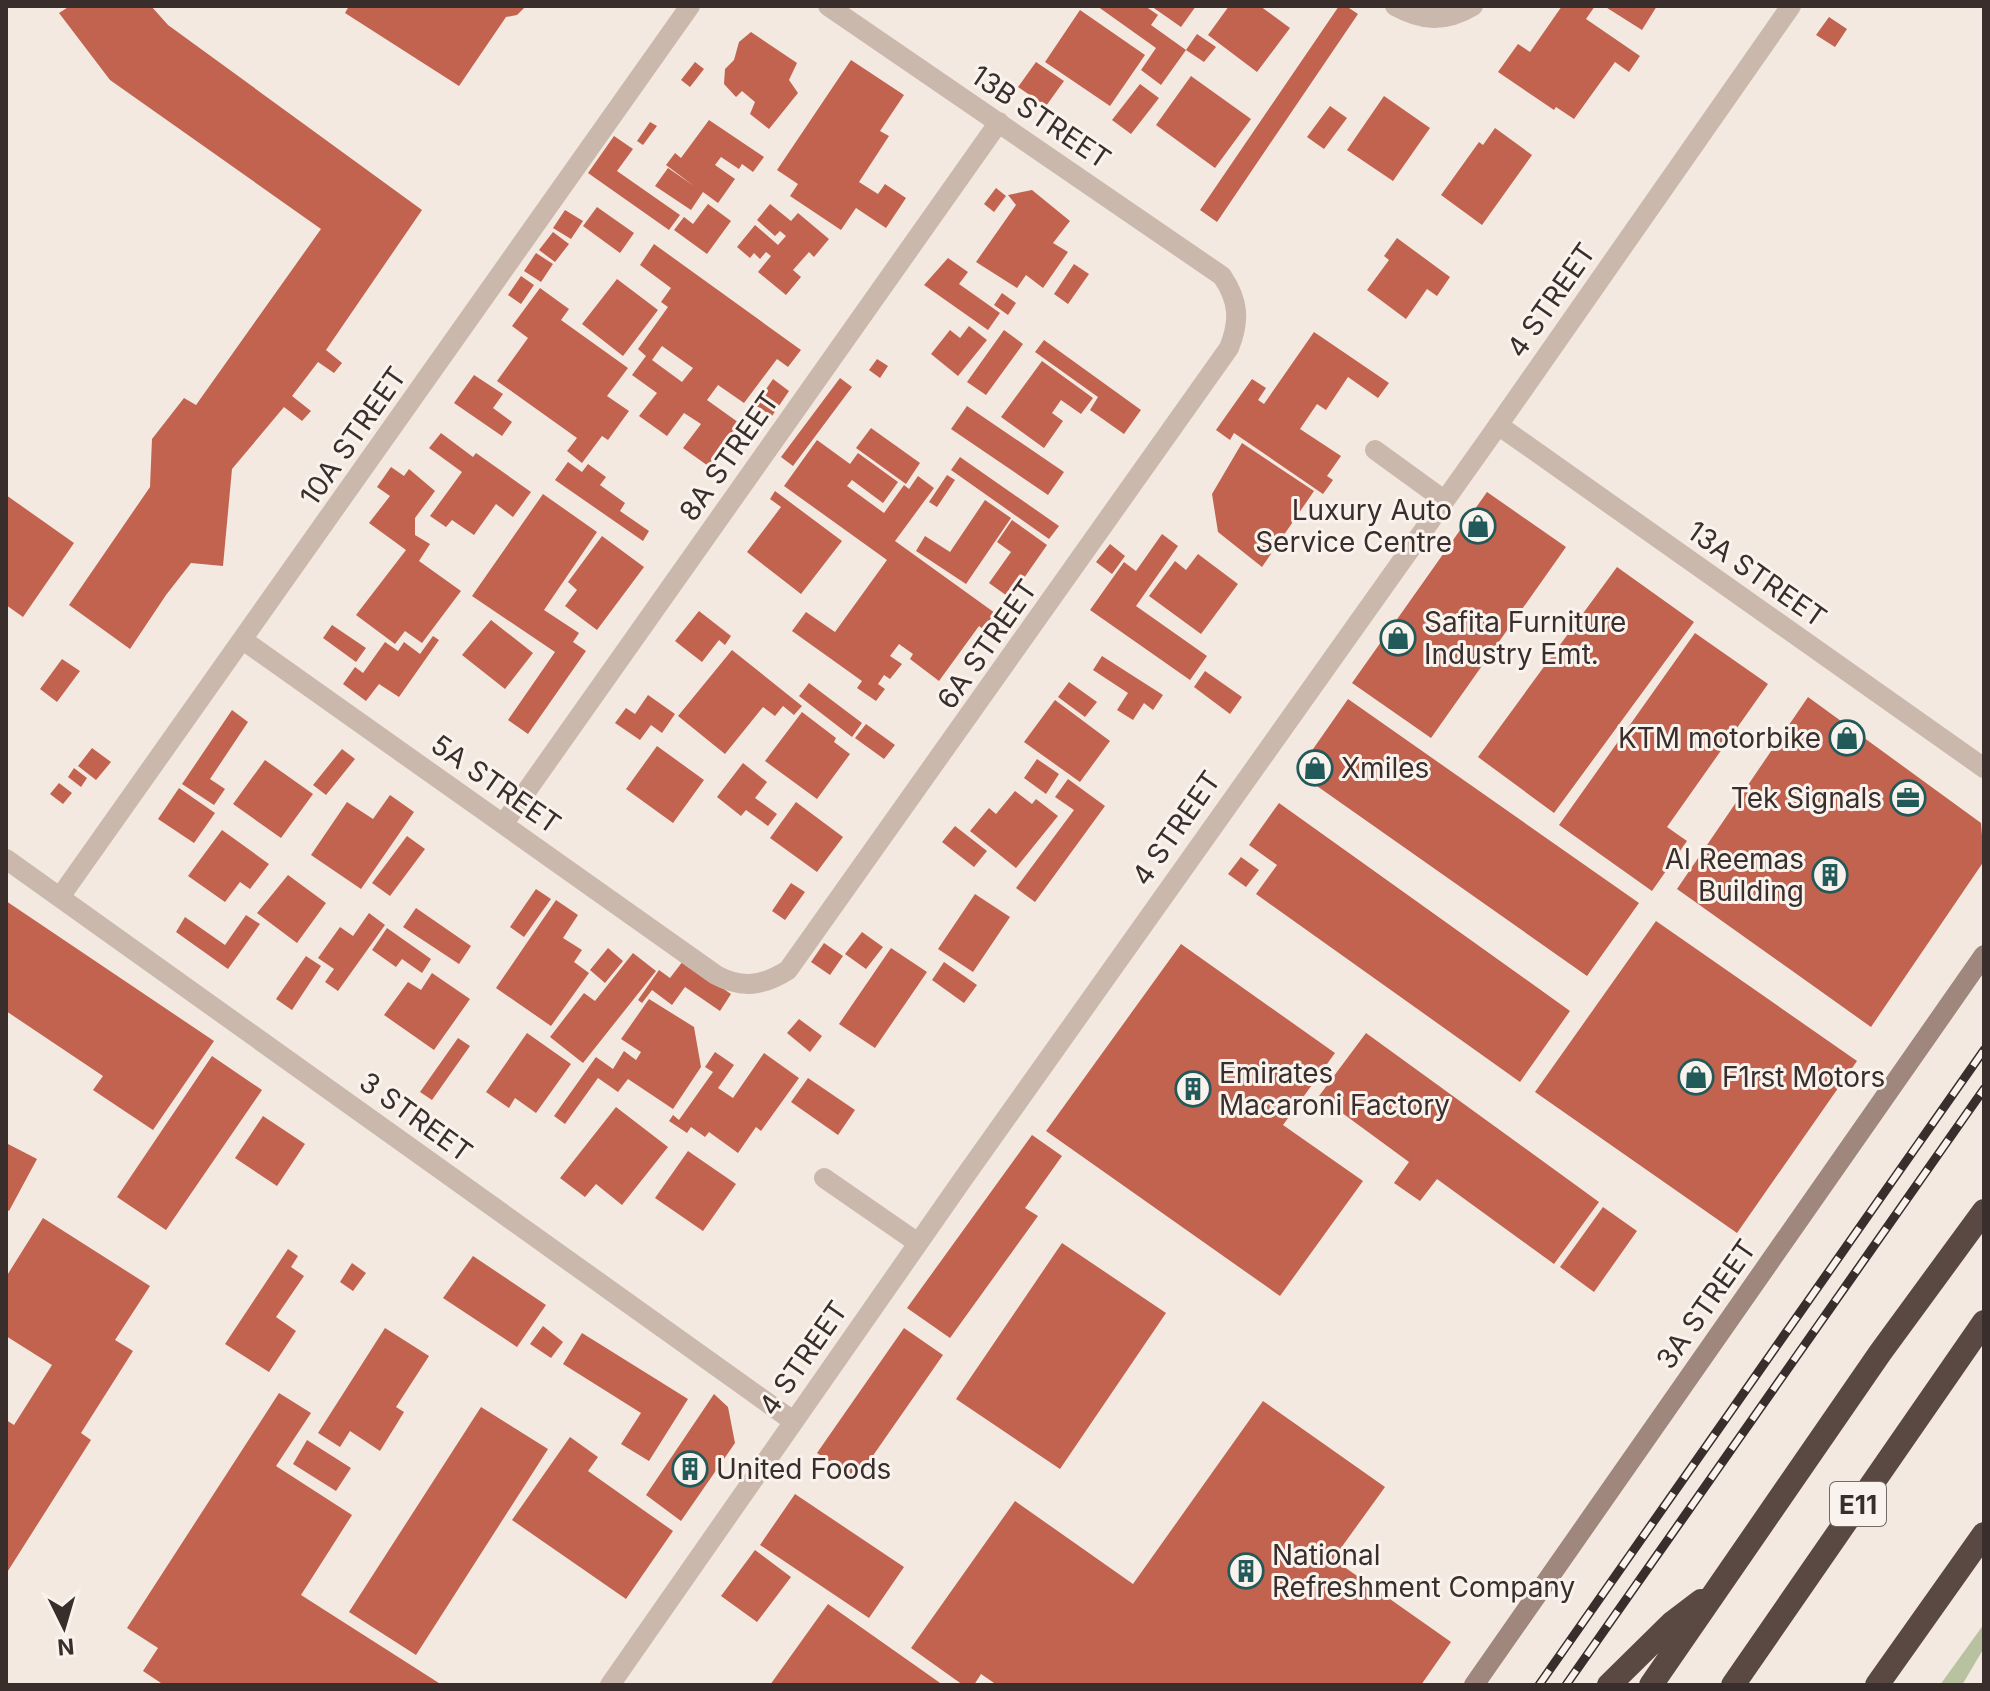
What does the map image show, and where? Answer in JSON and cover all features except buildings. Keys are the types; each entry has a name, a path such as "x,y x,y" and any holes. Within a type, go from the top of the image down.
{"highway":[{"path":"1651,1685 1880,1353 1984,1211"},
{"name":"E11","path":"1733,1685 1984,1322"},
{"path":"1877,1685 1984,1534"},
{"path":"1609,1685 1672,1623 1719,1587"}],"street":[{"name":"10A STREET","path":"60,897 690,6"},
{"name":"13B STREET","path":"828,6 1222,276"},
{"path":"1395,6 1413,16 1436,20 1458,15 1473,6"},
{"name":"4 STREET","path":"610,1685 1791,6"},
{"name":"8A STREET","path":"504,823 999,122"},
{"name":"6A STREET","path":"716,975 732,984 752,985 771,981 788,970 801,955 1229,348 1236,330 1238,311 1233,293 1222,276"},
{"name":"13A STREET","path":"1498,425 1984,768"},
{"path":"1375,450 1444,500"},
{"name":"5A STREET","path":"243,640 716,975"},
{"name":"3 STREET","path":"6,859 793,1421"},
{"name":"3A STREET","path":"1474,1685 1984,955"},
{"path":"824,1178 918,1243"}],"green space":[{"path":"1984,1624 1984,1648 1962,1685 1940,1685"}],"railway":[{"path":"1539,1685 1984,1050"},
{"path":"1566,1685 1984,1089"}],"place":[{"name":"Luxury Auto Service Centre","path":"1478,526"},
{"name":"Safita Furniture Industry Emt.","path":"1398,638"},
{"name":"KTM motorbike","path":"1847,738"},
{"name":"Xmiles","path":"1315,768"},
{"name":"Tek Signals","path":"1908,798"},
{"name":"Al Reemas Building","path":"1830,875"},
{"name":"F1rst Motors","path":"1696,1077"},
{"name":"Emirates Macaroni Factory","path":"1193,1089"},
{"name":"United Foods","path":"690,1469"},
{"name":"National Refreshment Company","path":"1246,1571"}]}
